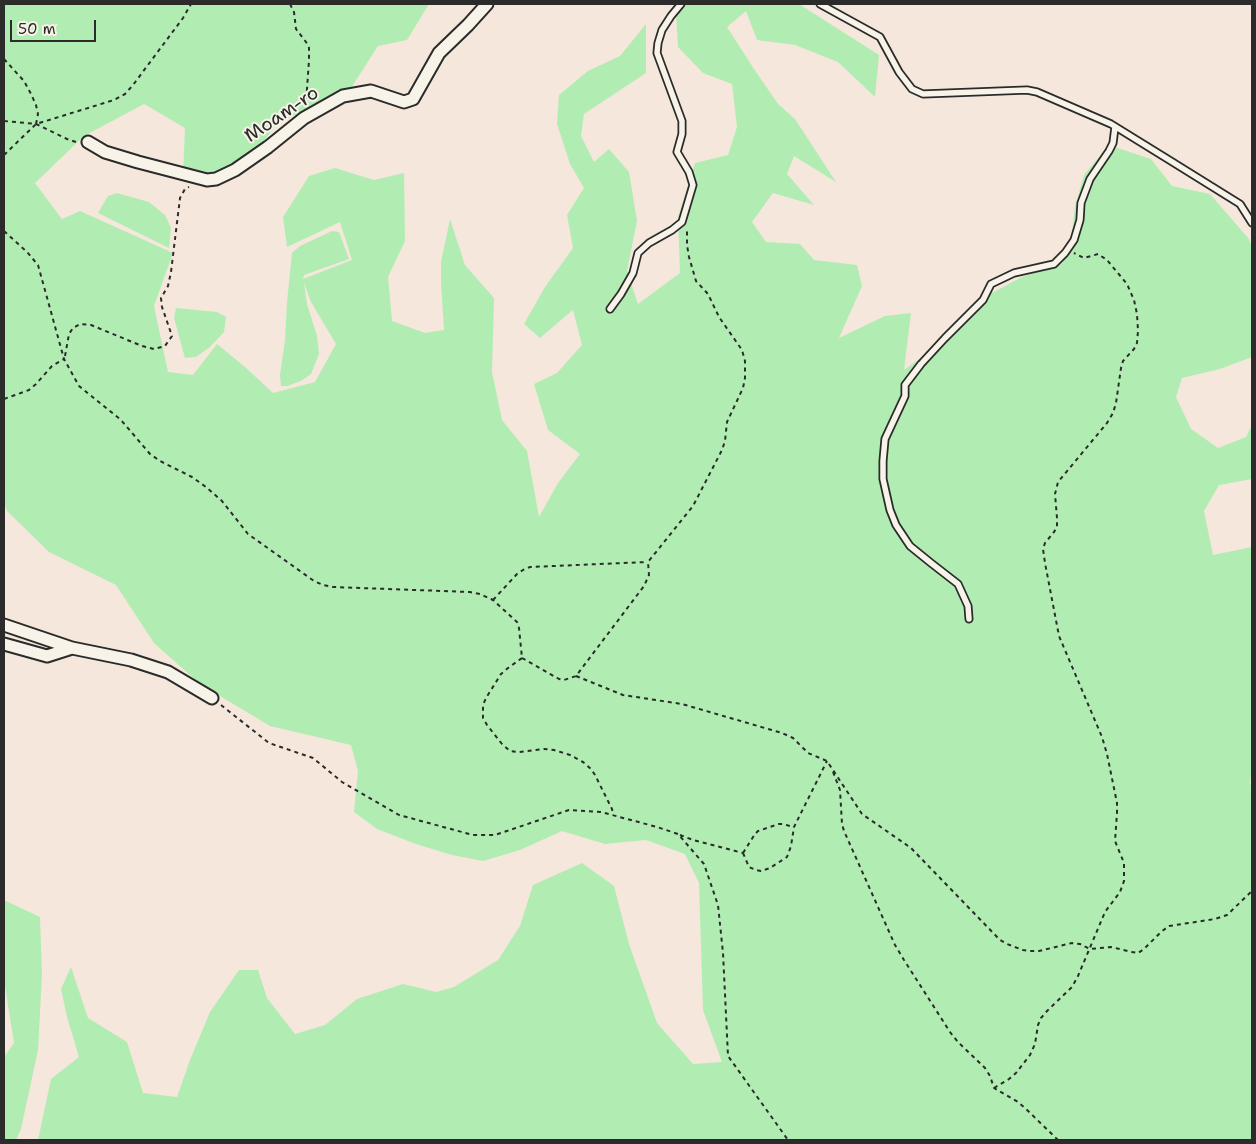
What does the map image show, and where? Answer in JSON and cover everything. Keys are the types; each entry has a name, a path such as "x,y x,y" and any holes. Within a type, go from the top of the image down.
{"street":[{"name":"Moam-ro","path":"207,180 216,179 235,170 304,118 343,96 371,91 404,102 412,100 439,53 487,4"},
{"path":"88,142 105,152 207,180"},
{"path":"4,625 72,648 131,660 168,672 212,698"},
{"path":"4,644 47,656 72,648"}],"lane":[{"path":"610,309 622,294 633,273 638,253 682,222 693,185 677,152 682,134 682,121 657,53 662,30 681,4"},
{"path":"820,4 880,37 899,72 912,89 922,94 1026,90 1037,92 1115,127 1240,204 1252,223"},
{"path":"969,619 968,606 958,584 910,546 896,525 890,510 883,479 884,439 905,396 905,385 921,364 983,300 991,284 1014,273 1054,264 1068,249 1074,240 1080,220 1080,203 1090,179 1113,143 1115,127"}],"path":[{"path":"4,155 36,124 114,100 125,94 183,18 191,4"},
{"path":"290,4 294,12 296,29 309,48 304,118"},
{"path":"4,59 24,81 31,94 38,114 36,124"},
{"path":"4,121 36,124 75,142 88,142"},
{"path":"4,399 29,390 52,366 64,359 69,334 73,328 80,324 91,325 142,346 154,349 165,346 172,336 162,307 161,298 168,286 171,272 180,198 185,189 207,180"},
{"path":"522,658 559,679 564,680 576,676 644,586 649,575 648,562 688,514 722,450 727,422 745,378 745,361 742,350 719,317 708,294 698,285 693,274 687,245 687,225"},
{"path":"4,231 38,265 64,359 79,386 121,420 150,454 192,477 206,487 222,501 248,534 314,581 323,585 333,587 470,592 493,600 517,622 522,658"},
{"path":"994,1088 1016,1073 1030,1055 1035,1044 1041,1018 1072,987 1105,912 1122,888 1125,872 1124,862 1115,841 1117,803 1107,754 1102,737 1059,636 1044,549 1045,542 1057,527 1055,494 1058,482 1114,413 1120,368 1137,343 1137,314 1134,300 1127,284 1102,256 1098,254 1084,258 1068,249"},
{"path":"493,600 517,574 530,567 648,562"},
{"path":"522,658 501,674 486,698 482,712 487,725 510,751 554,750 583,762 595,775 612,808 613,815"},
{"path":"576,676 623,695 682,704 782,733 793,738 808,753 827,761 862,814 911,848 1000,940 1013,947 1030,952 1072,943 1080,944 1090,949 1111,947 1138,952 1144,949 1169,926 1216,919 1227,915 1252,891"},
{"path":"212,698 269,743 313,758 342,782 399,815 473,835 495,834 569,810 601,812 743,853"},
{"path":"743,853 752,869 760,871 784,860 789,854 794,827 827,761"},
{"path":"827,761 840,790 844,831 895,945 950,1032 985,1068 994,1088 1018,1102 1058,1140"},
{"path":"743,853 758,831 779,824 794,827"},
{"path":"678,834 704,864 718,905 724,953 728,1056 788,1140"}],"green space":[{"path":"4,4 429,4 407,40 378,46 351,88 277,124 237,175 183,175 185,128 144,104 84,136 35,183 62,219 80,211 173,253 154,306 168,372 193,375 217,344 273,393 315,382 336,344 311,302 304,283 307,304 317,336 319,354 311,374 301,381 281,386 280,375 285,340 292,253 300,246 332,231 339,232 349,259 304,275 303,279 352,260 340,222 287,247 283,217 309,176 335,168 374,180 404,173 405,241 388,277 392,321 425,333 444,330 441,262 450,219 465,265 494,298 492,372 502,420 527,451 539,517 558,483 580,454 548,430 534,384 557,373 582,345 573,310 540,338 524,324 545,287 573,248 567,215 584,188 570,164 557,124 559,95 588,71 620,56 646,24 646,73 584,114 581,136 594,162 609,149 629,172 637,221 627,271 638,304 680,273 678,217 695,163 728,155 737,127 732,84 703,73 678,47 676,13 683,4 799,4 879,55 875,97 838,62 795,45 757,40 746,11 727,27 778,104 795,119 836,182 794,156 787,174 814,205 773,193 752,222 766,242 800,244 814,260 857,265 862,286 839,338 885,316 911,313 904,370 949,337 986,296 1022,277 1062,264 1071,244 1075,206 1084,175 1109,145 1151,159 1172,186 1210,194 1249,239 1252,247 1252,357 1220,369 1182,378 1176,397 1191,429 1218,448 1246,437 1252,425 1252,479 1219,485 1204,511 1213,555 1252,547 1252,767 1250,784 1252,786 1252,1140 38,1140 51,1079 79,1057 61,989 71,967 88,1018 127,1042 143,1093 177,1097 210,1012 239,970 258,970 267,998 295,1034 325,1025 357,999 403,984 436,992 454,987 498,960 520,926 533,885 582,863 614,886 629,944 657,1023 693,1064 722,1062 703,1010 699,883 685,854 646,840 605,844 562,831 520,850 483,861 452,855 377,829 354,812 358,771 351,745 270,726 200,684 154,643 116,585 49,552 7,511 4,502"},
{"path":"117,193 149,202 165,215 171,228 169,248 98,213 108,196"},
{"path":"176,308 217,312 226,317 224,332 210,347 196,357 185,358 174,318"},
{"path":"4,900 40,917 42,975 38,1050 21,1129 16,1140 4,1140 4,1057 14,1043 4,980"}]}
